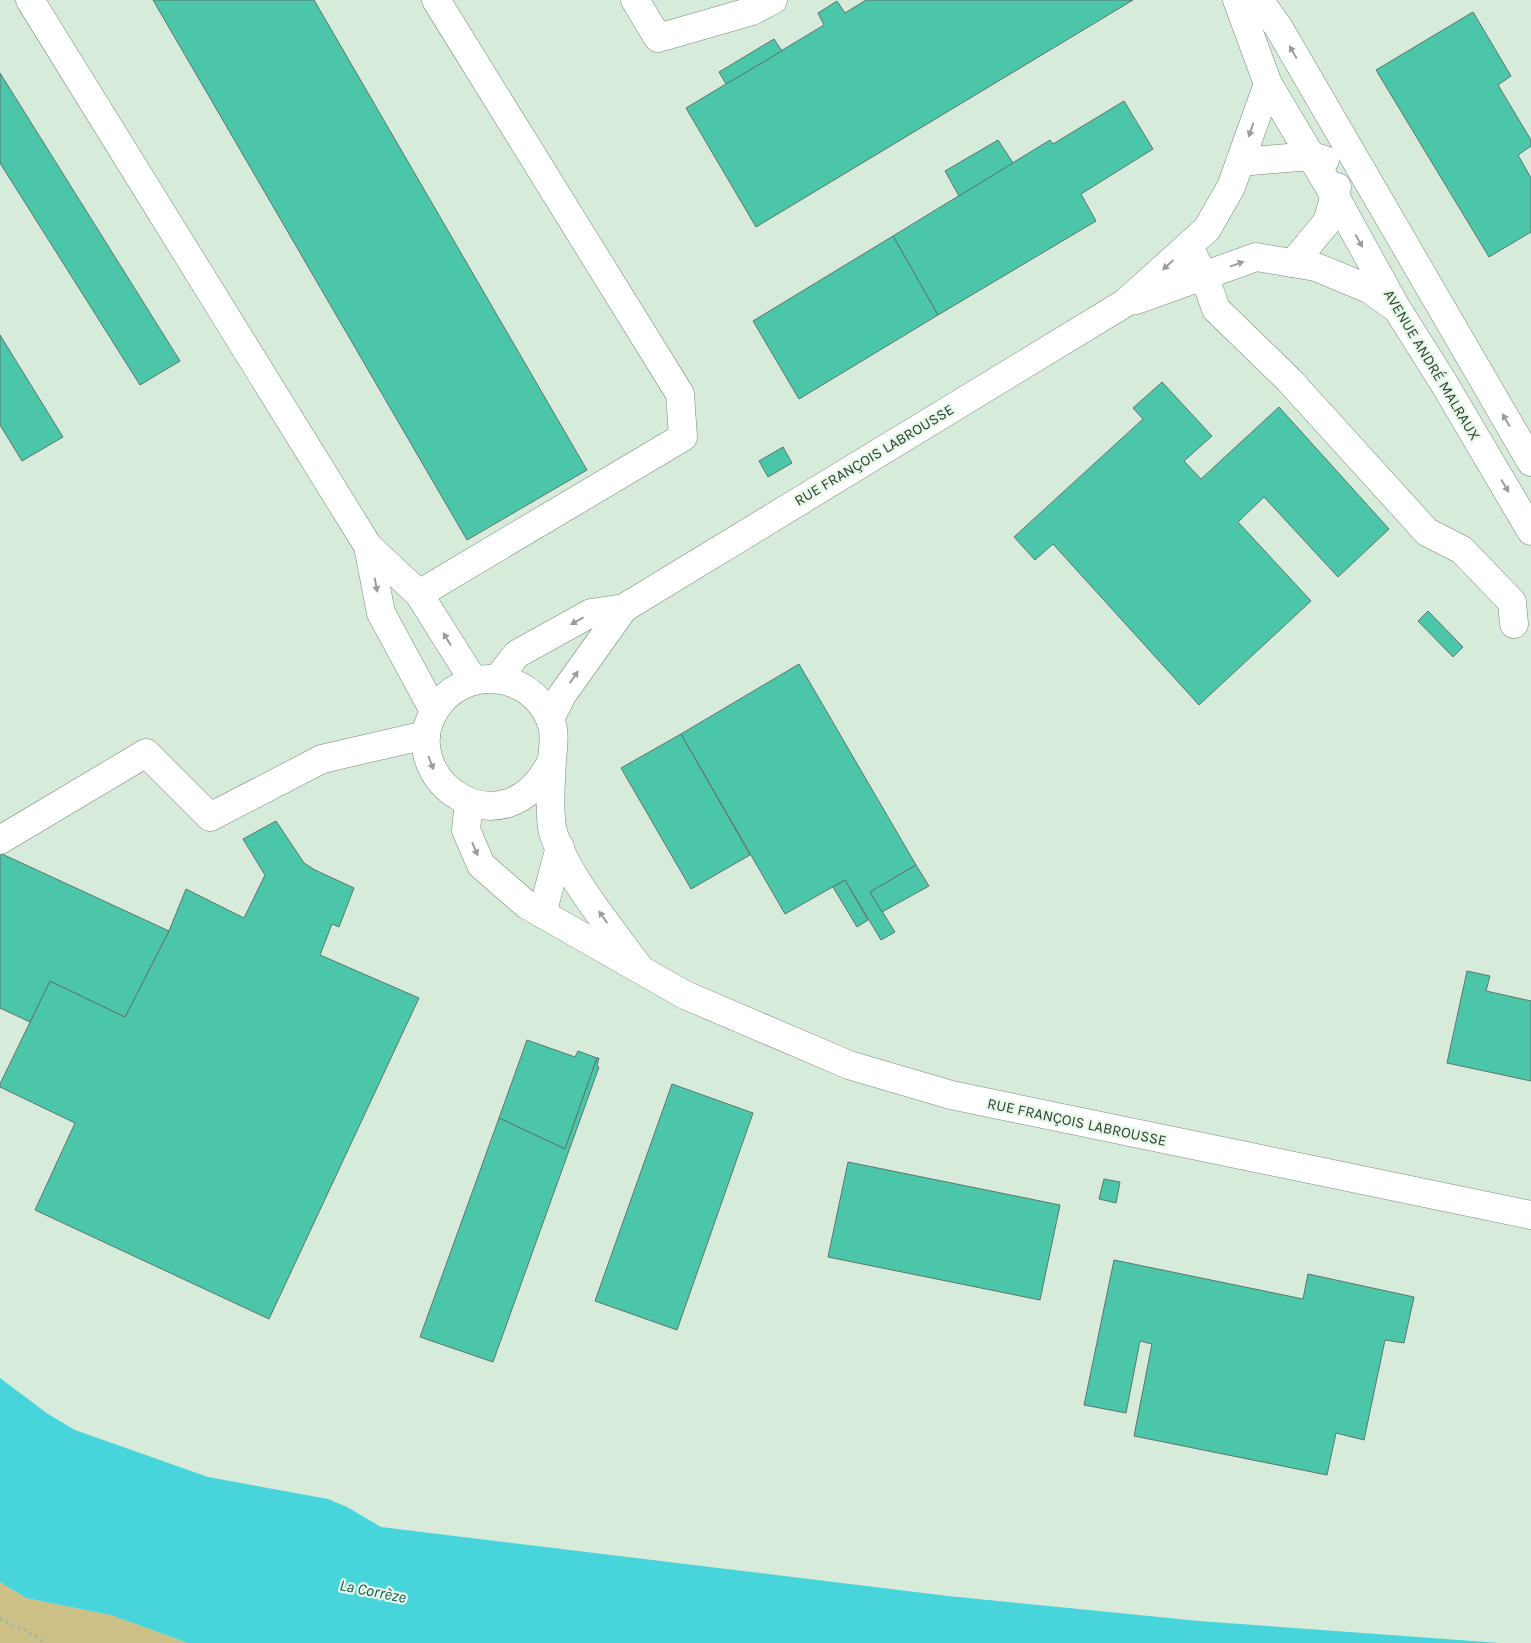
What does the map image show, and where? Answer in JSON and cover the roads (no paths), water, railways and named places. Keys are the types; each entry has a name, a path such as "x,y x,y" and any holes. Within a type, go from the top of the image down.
{"street":[{"path":"30,0 368,546 419,594 485,679"},
{"path":"419,594 683,437 680,394 436,0"},
{"path":"635,0 658,38 752,11 773,0"},
{"name":"AVENUE ANDRÉ MALRAUX","path":"1237,0 1268,84 1336,198 1396,307 1454,400 1531,531"},
{"name":"AVENUE ANDRÉ MALRAUX","path":"1259,0 1279,28 1315,89 1531,462"},
{"name":"RUE FRANÇOIS LABROUSSE","path":"552,760 543,779 528,794 510,803 490,806 469,802 450,792 436,776 428,756 430,723 450,691 485,679 517,654 591,613 624,608 1125,303 1207,230 1231,187 1268,84"},
{"name":"AVENUE ANDRÉ MALRAUX","path":"1315,89 1322,130 1340,166 1389,250 1444,312"},
{"path":"1240,162 1311,156 1340,166 1336,198 1327,222 1293,263"},
{"path":"1188,246 1204,275 1216,309 1289,380 1427,532 1462,550 1512,602 1514,624"},
{"name":"RUE FRANÇOIS LABROUSSE","path":"1125,303 1256,257 1316,267 1369,289 1396,307"},
{"path":"0,840 146,753 210,817 322,759 430,723 381,613 368,546"},
{"name":"RUE FRANÇOIS LABROUSSE","path":"550,719 562,695 624,608"},
{"name":"RUE FRANÇOIS LABROUSSE","path":"485,679 520,685 538,700 550,719 554,739 552,760 553,830 572,873 642,971"},
{"name":"RUE FRANÇOIS LABROUSSE","path":"469,802 466,830 481,865 527,905 685,995 849,1065 951,1095 1531,1215"},
{"path":"542,914 560,847"}],"water":[{"name":"La Corrèze","path":"0,1378 48,1414 75,1430 208,1477 328,1499 347,1507 381,1527 948,1596 1199,1621 1500,1643 188,1643 111,1615 26,1598 0,1582"}]}
